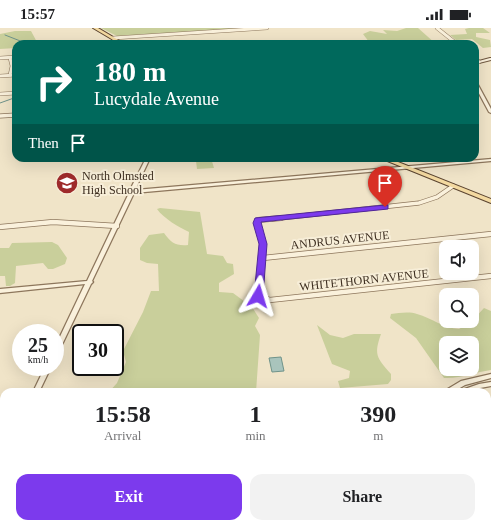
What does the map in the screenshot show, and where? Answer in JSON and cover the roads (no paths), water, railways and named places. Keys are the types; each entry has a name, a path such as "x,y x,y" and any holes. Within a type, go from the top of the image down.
{"main road":[{"path":"95,28 116,40"},
{"path":"479,62 491,59"},
{"path":"393,162 491,201"}],"street":[{"path":"113,38 267,28"},
{"path":"437,28 452,40"},
{"path":"0,58 10,58 12,66 10,75 0,76"},
{"path":"479,90 491,112"},
{"path":"0,94 12,92"},
{"path":"0,116 12,114"},
{"path":"479,161 491,160"},
{"path":"64,335 117,226 131,192 146,162"},
{"path":"131,192 470,162"},
{"path":"262,258 263,244 257,223 258,220 419,203 437,197 453,186"},
{"path":"0,226 53,222 117,226"},
{"name":"ANDRUS AVENUE","path":"262,258 491,234"},
{"name":"WHITETHORN AVENUE","path":"262,258 258,296 262,299 270,300 491,276"},
{"path":"0,292 90,282"},
{"path":"38,388 44,376"},
{"path":"455,388 463,383 491,376"},
{"path":"474,388 491,384"}],"water":[{"path":"281,357 284,371 272,372 269,358"}],"waterway":[{"path":"5,35 18,40"},
{"path":"0,103 12,99"}],"place":[{"name":"North Olmsted High School","path":"67,183"}]}
